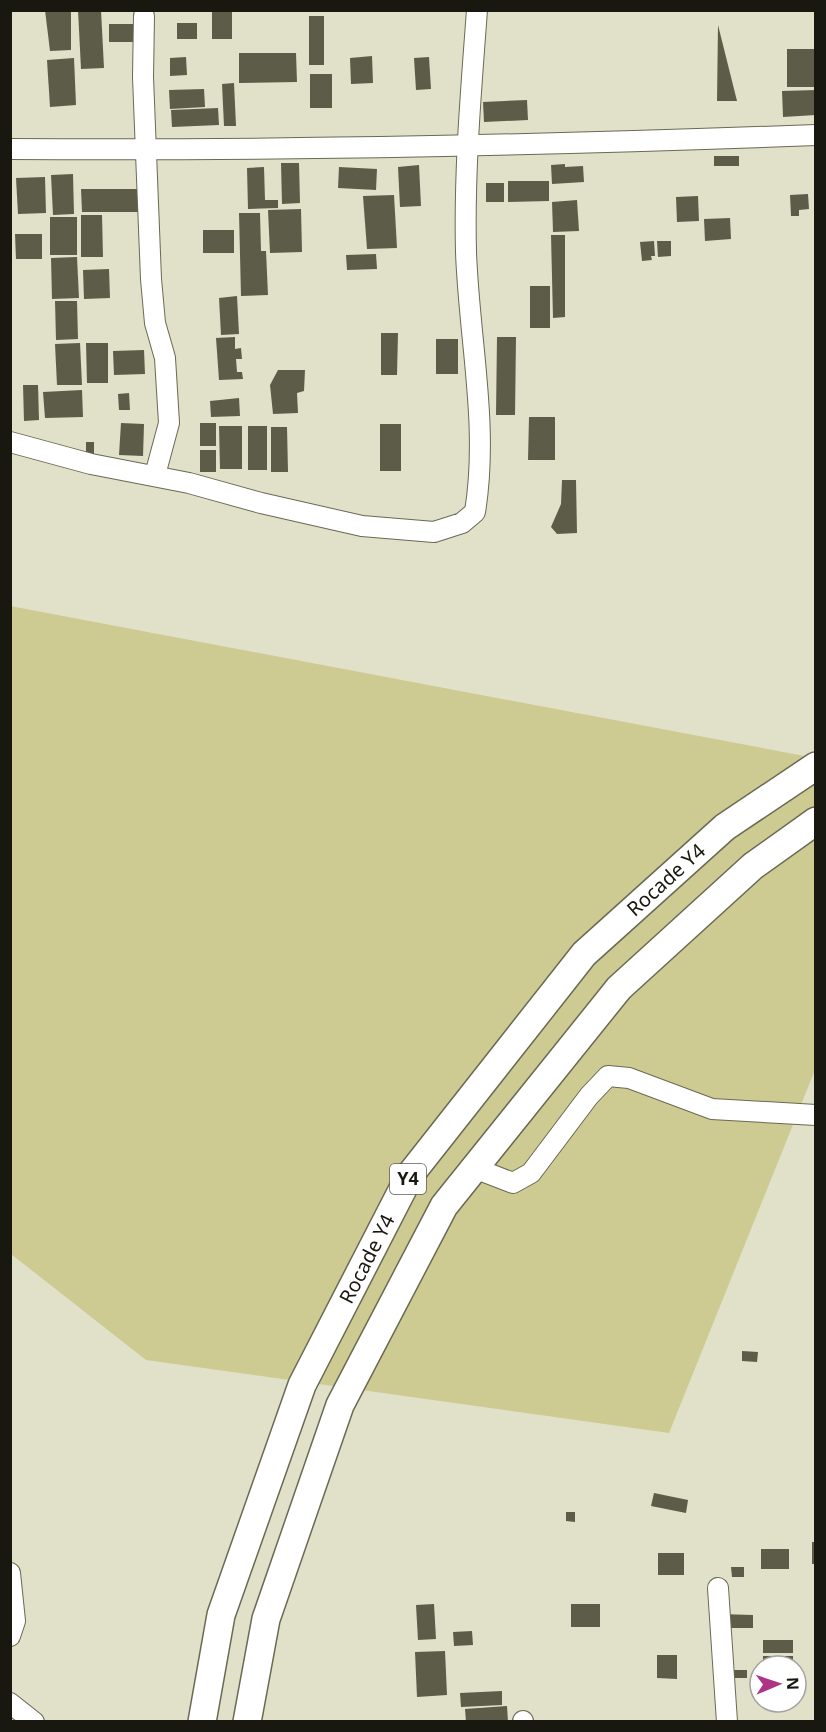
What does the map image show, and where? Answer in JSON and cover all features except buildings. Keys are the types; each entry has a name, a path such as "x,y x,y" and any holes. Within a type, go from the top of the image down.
{"highway":[{"name":"Rocade Y4","path":"202,1722 221,1615 302,1385 410,1175 584,954 725,827 816,766"},
{"name":"Y4","path":"247,1722 266,1619 340,1405 444,1206 619,988 753,866 816,821"}],"street":[{"path":"11,441 91,464 155,475 261,503 362,526 434,532 462,523 475,512 479,468 477,385 466,254 466,144 477,10"},
{"path":"144,16 143,77 151,279 155,323 165,358 169,423 155,475"},
{"path":"10,149 147,150 816,135"},
{"path":"474,1168 513,1183 531,1173 589,1096 608,1076 630,1078 712,1109 816,1115"},
{"path":"10,1574 15,1621 10,1636"},
{"path":"718,1588 727,1722"},
{"path":"10,1703 34,1722"}],"shaded area":[{"path":"10,606 815,758 815,1070 669,1433 146,1360 11,1254"}]}
